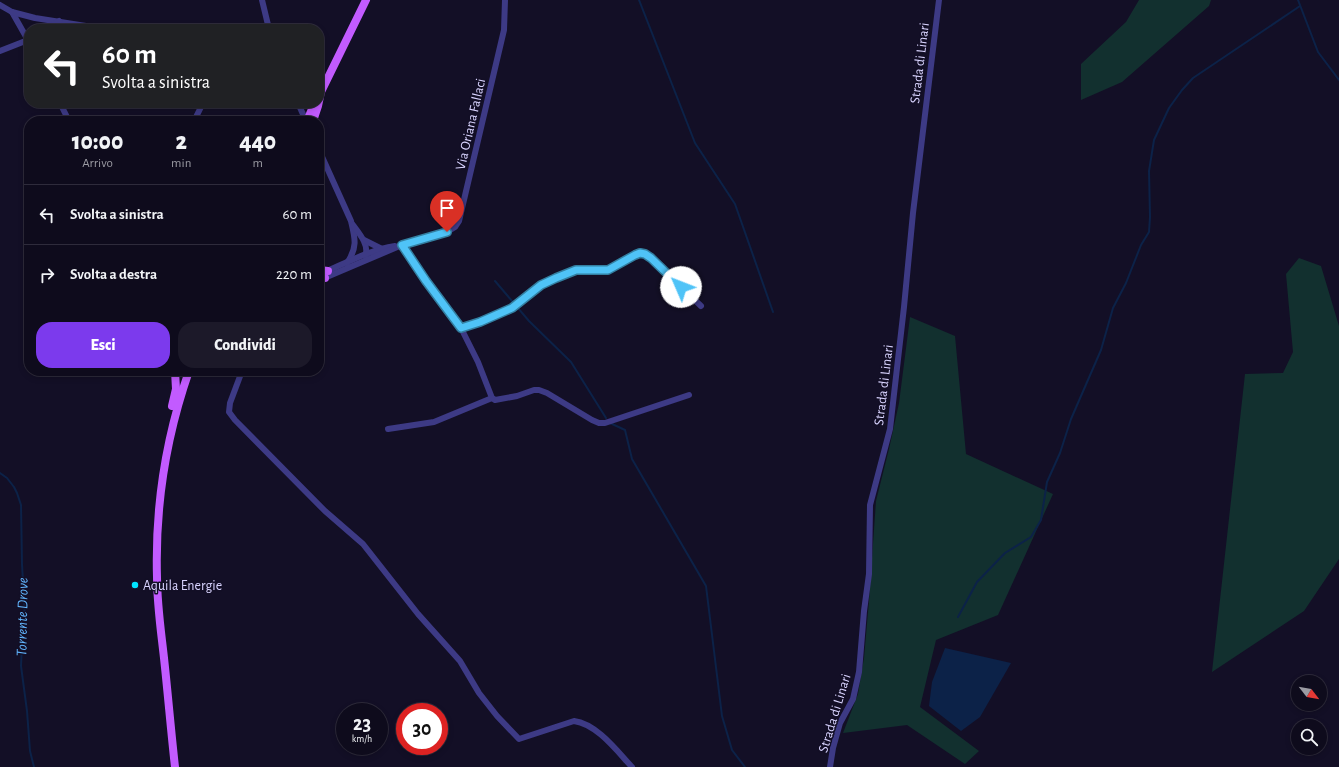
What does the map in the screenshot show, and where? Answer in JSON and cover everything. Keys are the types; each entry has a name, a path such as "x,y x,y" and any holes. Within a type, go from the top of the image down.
{"main road":[{"path":"324,86 366,0"},
{"path":"165,463 163,446 176,389 175,376"},
{"path":"176,767 157,579 159,515 165,463 175,416 187,376"}],"street":[{"path":"262,0 268,24"},
{"name":"Via Oriana Fallaci","path":"402,245 447,232 455,227 460,221 504,30 505,0"},
{"name":"Strada di Linari","path":"830,767 833,748 840,723 853,699 859,672 864,611 869,574 870,504 890,429 913,213 939,0"},
{"path":"0,5 12,12 76,24"},
{"path":"12,12 24,32"},
{"path":"54,24 59,21"},
{"path":"0,51 24,43"},
{"path":"324,161 350,221 362,239 366,250 362,259 324,276"},
{"path":"350,221 355,244 362,253 365,255 379,255"},
{"path":"362,239 382,249"},
{"path":"347,263 353,252 355,244"},
{"path":"324,276 365,255 382,249 402,245"},
{"path":"324,276 402,245"},
{"path":"402,245 426,281 461,328 478,362 492,398"},
{"path":"461,328 480,322 512,308 541,285 556,278 576,270 608,270 640,253 651,258 700,306"},
{"path":"240,376 230,403 229,412 234,420 325,511 363,544 418,614 460,661 479,693 497,716 520,739 574,721 580,722 601,734 632,767"},
{"path":"388,429 434,422 492,398 499,400 518,396 534,390 547,393 599,423 605,423 689,395"}],"green space":[{"path":"1139,0 1211,0 1209,6 1122,82 1081,100 1081,64 1126,22"},
{"path":"1299,258 1321,266 1339,326 1339,559 1304,611 1212,672 1245,374 1283,373 1293,352 1286,274"},
{"path":"910,317 955,336 966,454 1053,494 998,615 936,640 920,707 979,751 965,764 907,725 843,733 858,694 864,658 876,501 899,403"}],"water":[{"path":"945,648 1011,663 980,717 961,731 929,706 932,682"}],"waterway":[{"path":"639,0 695,143 735,204 773,312"},
{"path":"1298,0 1318,52 1339,80"},
{"path":"958,617 977,582 1005,553 1031,537 1041,520 1047,482 1060,453 1071,419 1101,350 1113,308 1126,283 1141,245 1149,232 1149,171 1154,140 1169,108 1193,78 1300,6"},
{"path":"495,281 529,321 571,362 606,418"},
{"path":"610,423 625,430 632,459 706,586 722,716 732,750 745,767"},
{"name":"Torrente Drove","path":"0,473 7,478 14,487 21,505 25,619 21,666 27,711 30,751 34,767"}],"place":[{"name":"Aquila Energie","path":"135,585"}],"route":[{"path":"447,232 402,245 426,281 461,328 480,322 512,308 541,285 556,278 576,270 608,270 640,253 651,258 681,287"}]}
